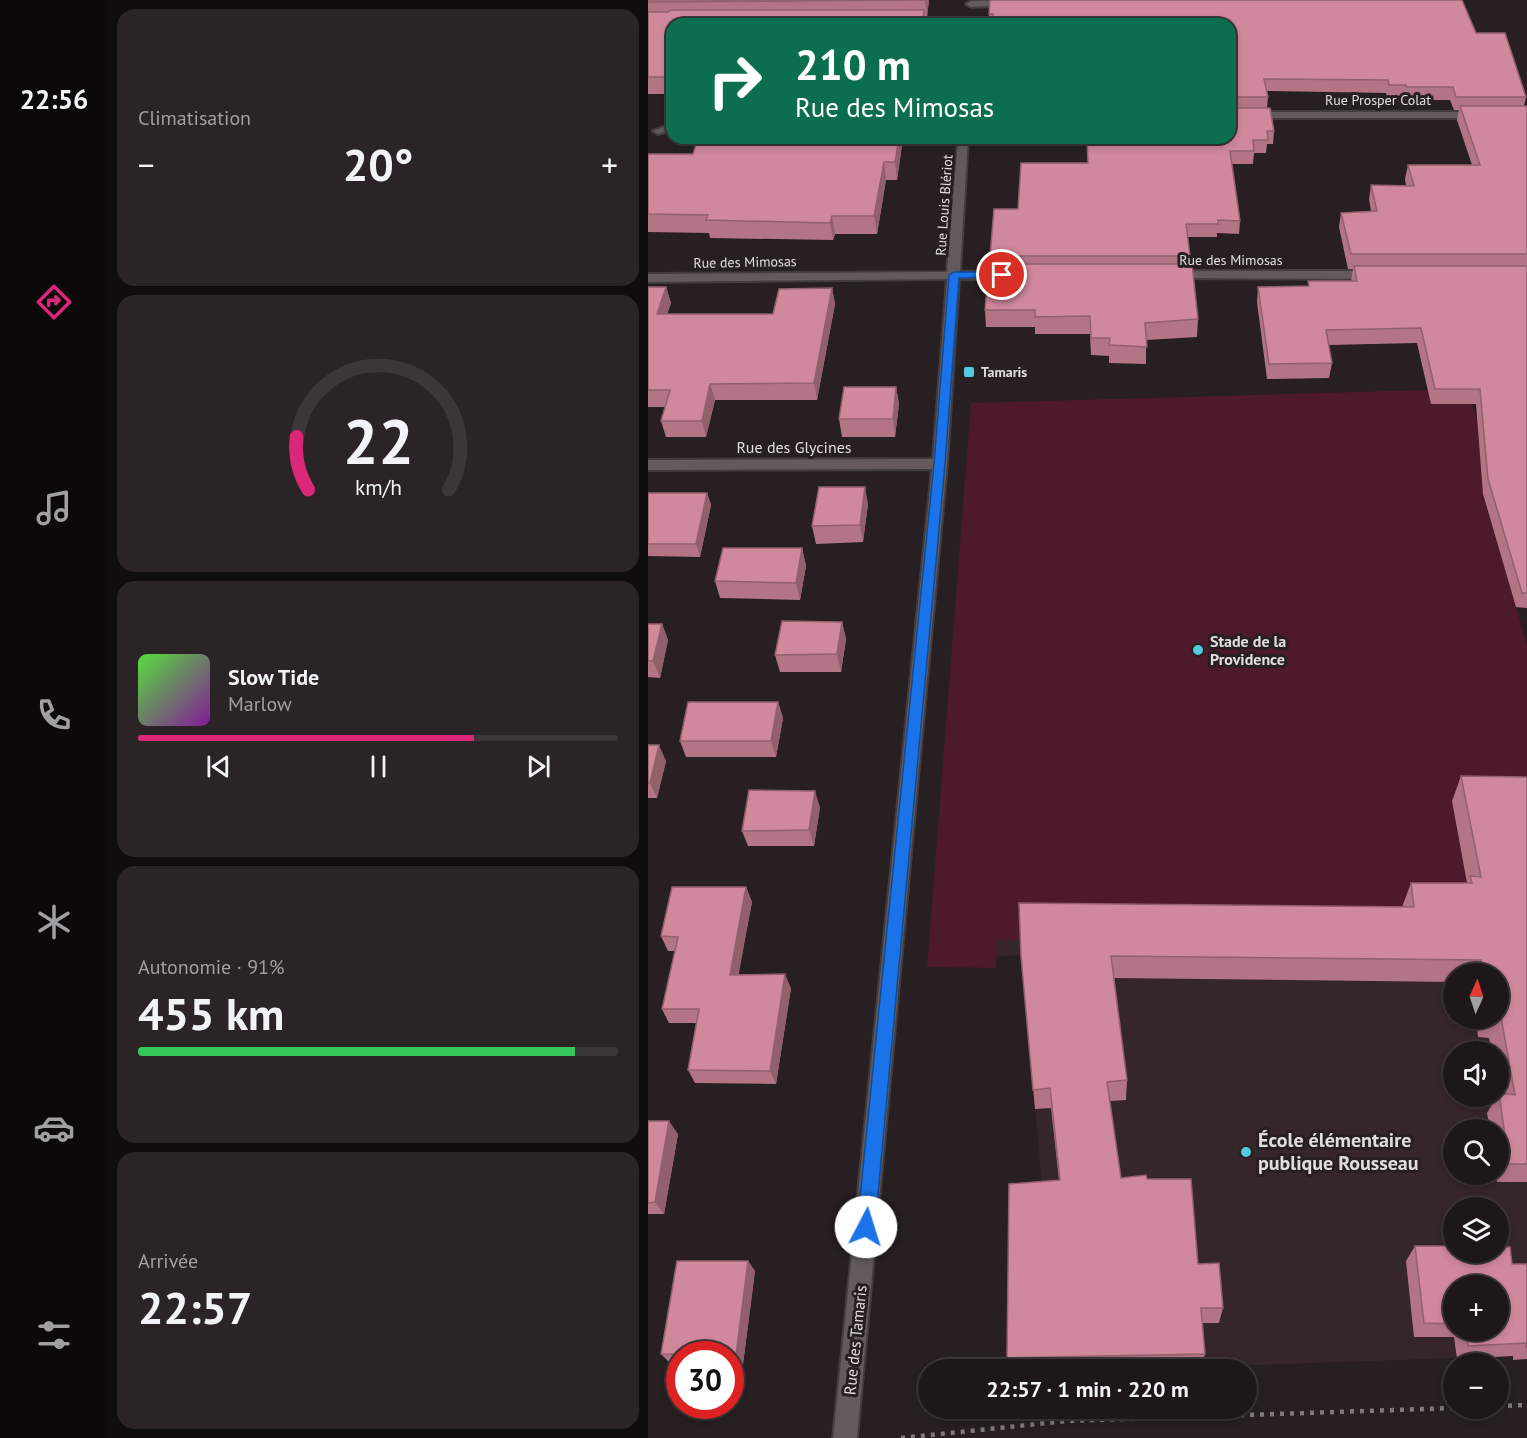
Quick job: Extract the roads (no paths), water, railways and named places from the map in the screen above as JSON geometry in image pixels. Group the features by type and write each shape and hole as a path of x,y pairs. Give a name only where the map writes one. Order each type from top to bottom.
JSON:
{"street":[{"path":"969,18 971,2 1018,3"},
{"name":"Rue Prosper Colat","path":"1236,115 1527,115"},
{"path":"658,131 666,129"},
{"name":"Rue Louis Blériot","path":"954,275 963,144"},
{"name":"Rue des Tamaris","path":"845,1438 939,464 954,275"},
{"name":"Rue des Mimosas","path":"648,278 1026,275"},
{"name":"Rue des Mimosas","path":"1157,275 1384,275"},
{"name":"Rue des Glycines","path":"648,465 939,464"}],"place":[{"name":"Tamaris","path":"969,372"},
{"name":"Stade de la Providence","path":"1198,650"},
{"name":"École élémentaire publique Rousseau","path":"1246,1152"}]}
